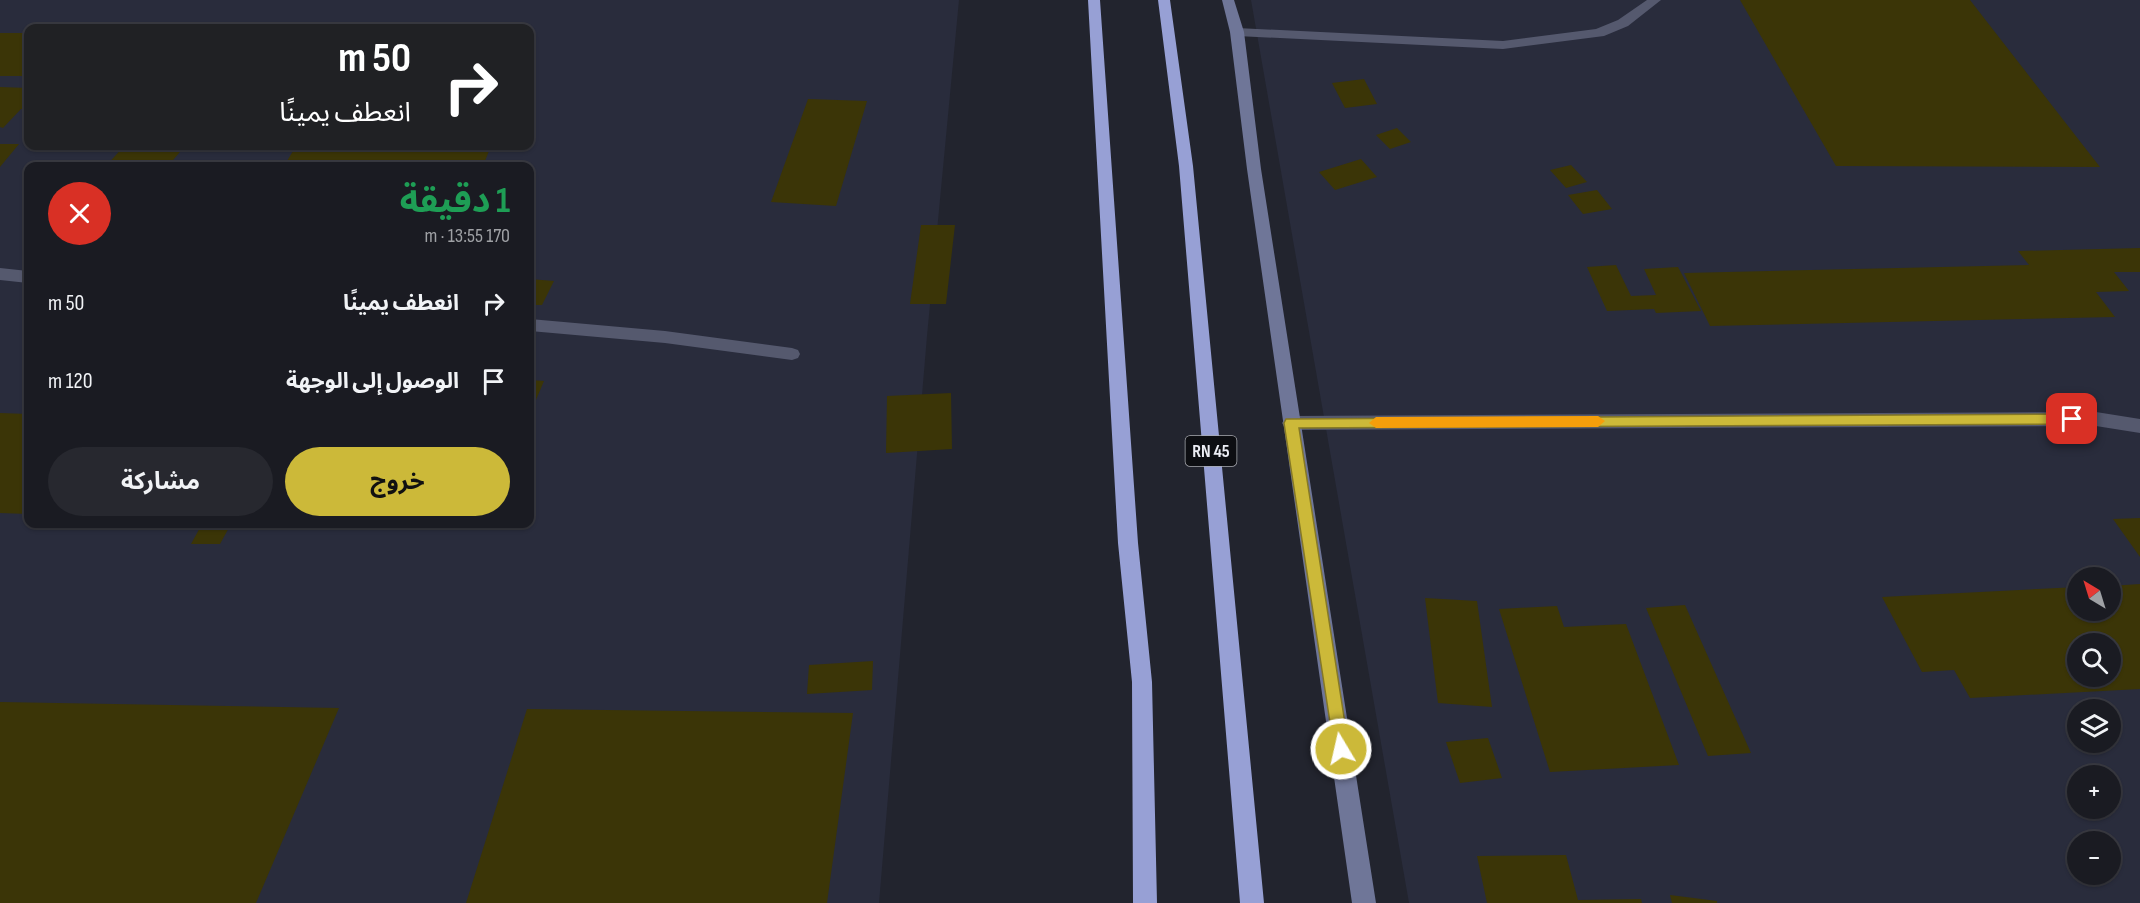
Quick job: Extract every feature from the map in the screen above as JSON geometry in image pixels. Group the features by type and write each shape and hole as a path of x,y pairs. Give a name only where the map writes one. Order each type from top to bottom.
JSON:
{"highway":[{"path":"1094,0 1128,543 1142,682 1145,903"},
{"name":"RN 45","path":"1164,0 1186,166 1252,903"}],"main road":[{"path":"1228,0 1237,32 1291,423 1364,903"}],"lane":[{"path":"1237,32 1503,45 1599,33 1623,23 1654,0"},
{"path":"0,274 24,277"},
{"path":"534,325 665,337 792,354"},
{"path":"1291,423 2096,419 2140,426"}],"shaded area":[{"path":"0,0 959,0 927,336 879,903 0,903"},
{"path":"1251,0 2140,0 2140,903 1409,903"}],"building":[{"path":"1740,0 1970,0 2100,167 1836,166"},
{"path":"0,33 24,33 24,76 0,76"},
{"path":"1364,79 1377,104 1345,108 1332,83"},
{"path":"0,87 24,88 24,109 21,109 3,128 0,127"},
{"path":"808,99 867,101 836,206 771,202"},
{"path":"1397,128 1411,142 1390,149 1376,135"},
{"path":"0,144 19,144 0,167"},
{"path":"120,150 182,150 171,162 110,162"},
{"path":"294,150 489,150 485,162 286,162"},
{"path":"1361,159 1377,177 1335,190 1319,172"},
{"path":"1571,165 1587,182 1566,188 1550,170"},
{"path":"1597,190 1612,209 1583,214 1568,195"},
{"path":"921,225 955,225 946,304 910,304"},
{"path":"2140,248 2140,272 2114,272 2129,291 2096,292 2115,317 1710,326 1684,273 2029,265 2018,251"},
{"path":"1616,265 1631,296 1656,295 1644,269 1678,267 1701,311 1656,313 1654,309 1607,311 1587,267"},
{"path":"534,279 554,281 542,305 534,305"},
{"path":"534,380 544,381 534,405"},
{"path":"951,393 952,449 886,453 887,396"},
{"path":"0,413 24,414 24,514 0,513"},
{"path":"2140,518 2140,557 2113,519"},
{"path":"200,528 229,528 220,544 191,544"},
{"path":"2140,584 2140,689 1970,698 1954,670 1922,672 1882,597 2067,588 2067,621 2121,621 2121,585"},
{"path":"1425,598 1477,601 1492,707 1438,703"},
{"path":"1685,605 1751,753 1708,756 1646,608"},
{"path":"1557,606 1564,627 1626,624 1679,765 1550,772 1499,609"},
{"path":"873,661 872,690 807,694 809,665"},
{"path":"0,702 339,708 256,903 0,903"},
{"path":"527,709 853,713 827,903 466,903"},
{"path":"1488,738 1502,778 1460,783 1446,742"},
{"path":"1566,855 1578,900 1641,899 1642,903 1487,903 1477,856"},
{"path":"1670,895 1717,901 1717,903 1672,903"}],"slow traffic":[{"path":"1376,423 1598,421"}],"route":[{"path":"1341,749 1291,423 2072,419"}]}
